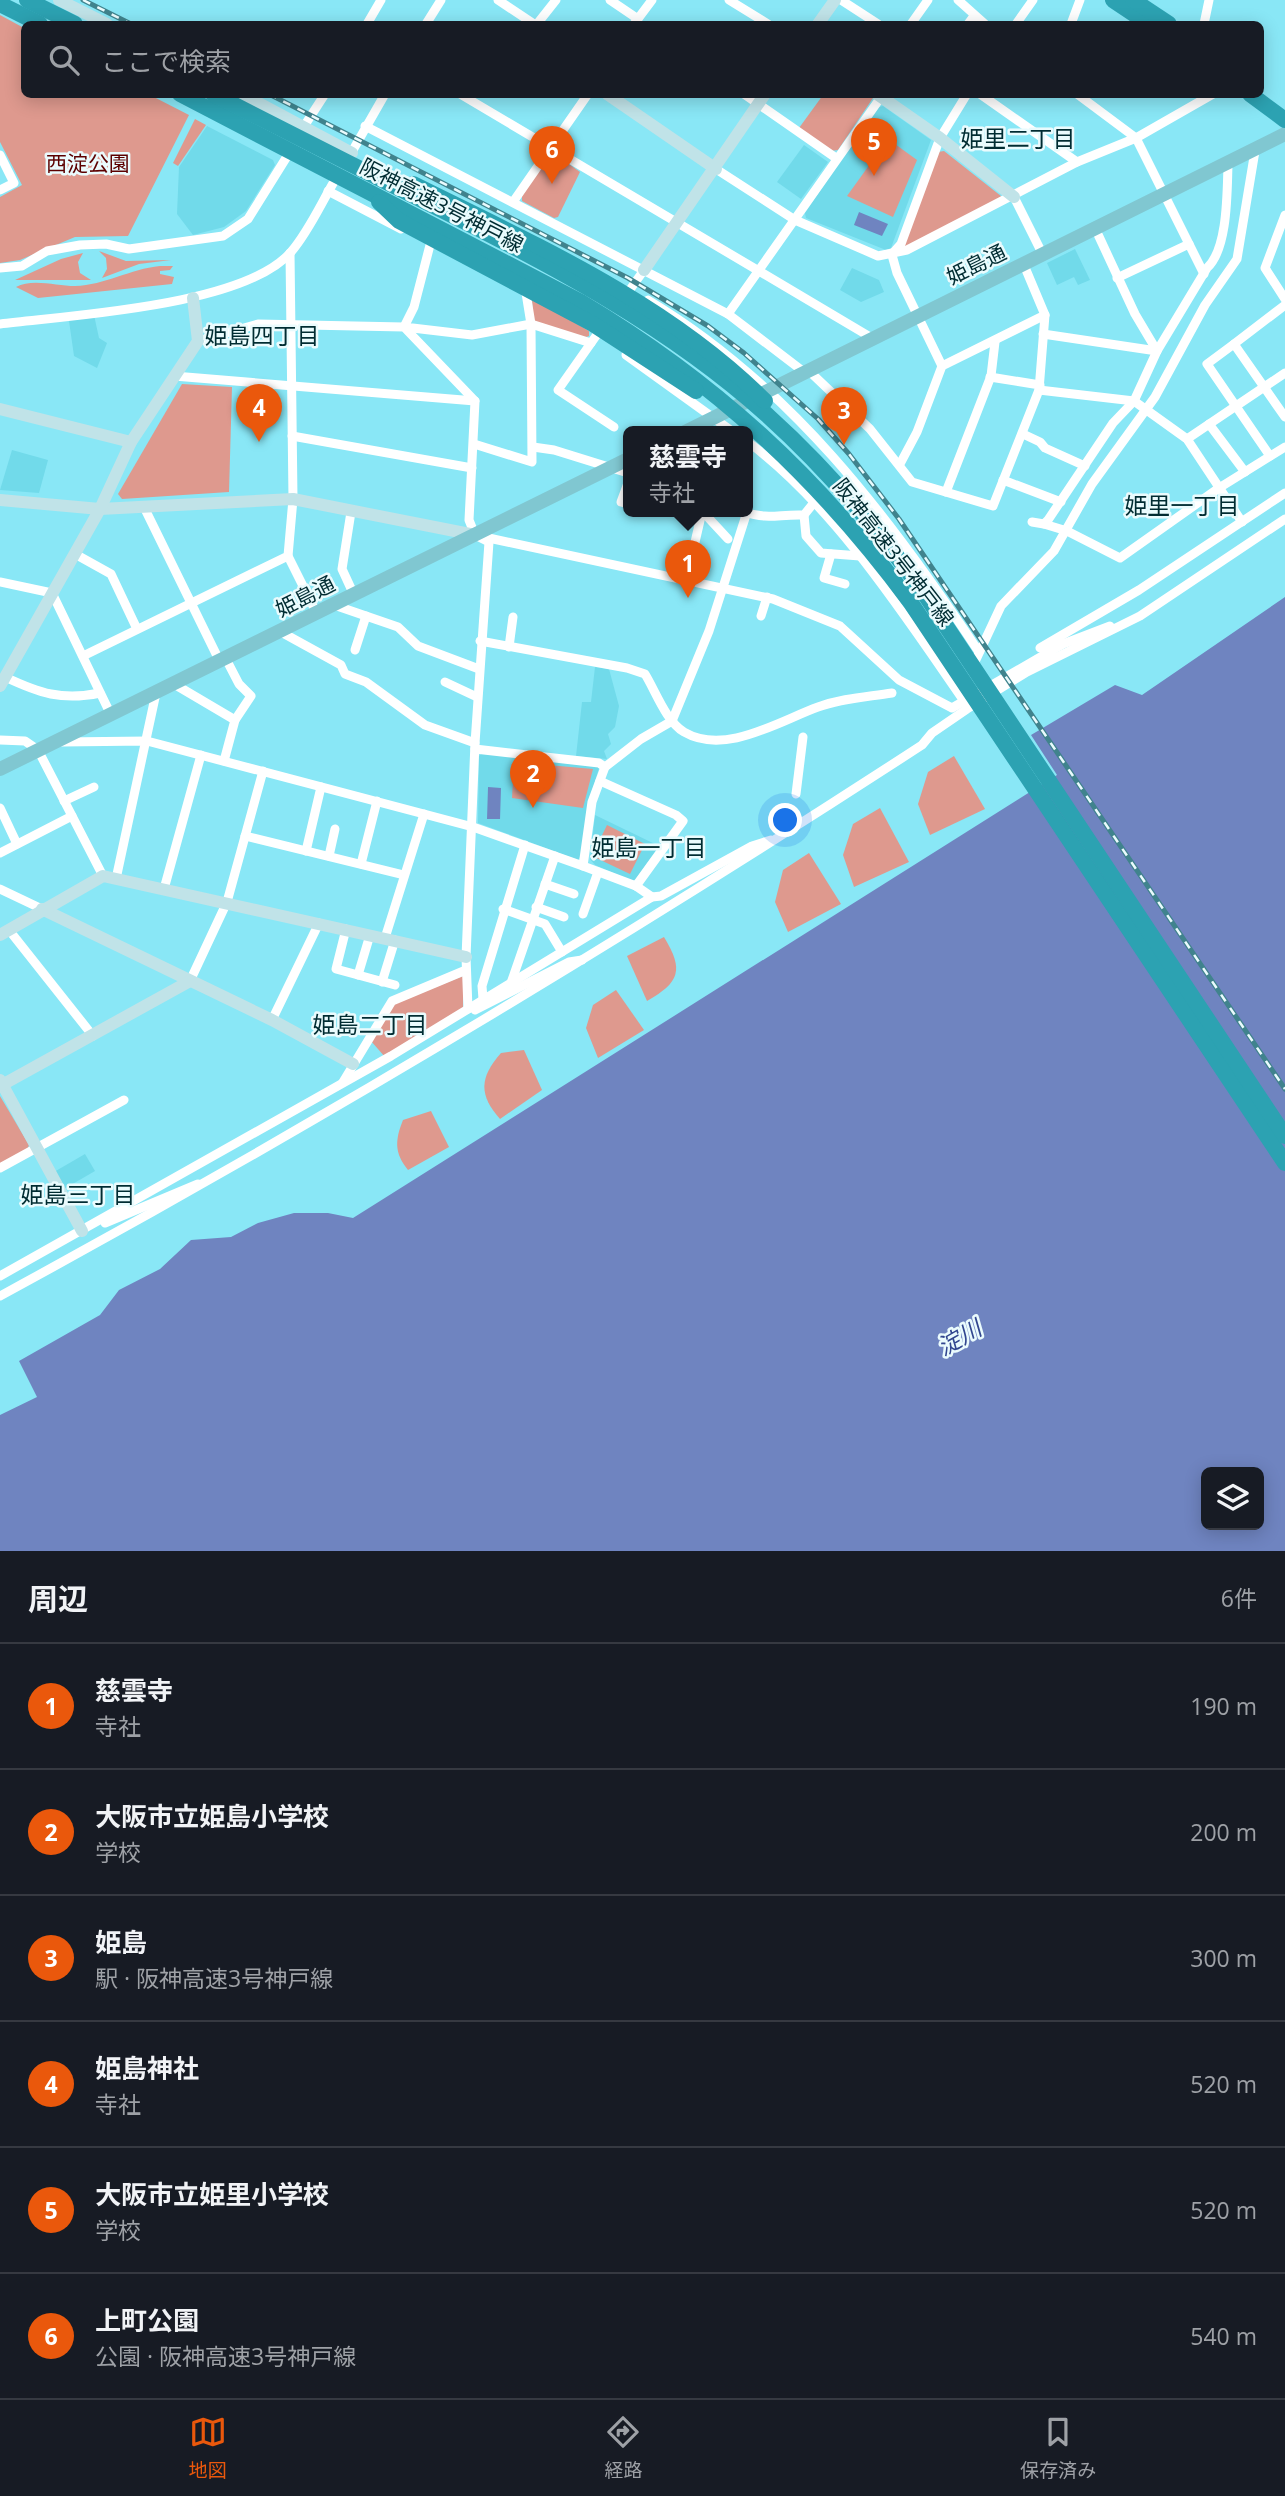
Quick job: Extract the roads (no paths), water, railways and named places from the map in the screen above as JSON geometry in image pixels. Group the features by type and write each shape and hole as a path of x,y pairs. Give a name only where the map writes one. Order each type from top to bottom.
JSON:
{"highway":[{"path":"26,0 69,21"},
{"path":"1113,0 1144,21"},
{"path":"1133,0 1164,21"},
{"path":"0,4 34,21"},
{"path":"1264,91 1285,106"},
{"name":"阪神高速3号神戸線","path":"188,98 592,308 713,392 752,426"},
{"name":"阪神高速3号神戸線","path":"221,98 550,266 669,339 766,414 835,483 896,554 1285,1136"},
{"path":"1255,98 1285,120"},
{"path":"349,152 363,182 382,206 400,221 593,324 698,392 744,426"},
{"path":"349,152 593,275 663,319 741,377 869,515 896,554"},
{"name":"阪神高速3号神戸線","path":"753,427 791,460 852,526 911,603 1285,1163"},
{"path":"753,432 791,460"}],"main road":[{"name":"姫島通","path":"697,426 1285,134"},
{"name":"姫島通","path":"0,769 623,461"}],"street":[{"path":"59,0 101,21"},
{"path":"369,21 380,0"},
{"path":"428,21 441,0"},
{"path":"498,0 530,21"},
{"path":"538,21 556,0"},
{"path":"610,0 635,21"},
{"path":"637,21 652,0"},
{"path":"729,0 760,21"},
{"path":"820,21 835,0"},
{"path":"841,0 873,21"},
{"path":"913,21 928,0"},
{"path":"958,0 981,21"},
{"path":"1018,21 1034,0"},
{"path":"1072,21 1080,0"},
{"path":"1205,21 1209,0"},
{"path":"970,21 974,16"},
{"path":"249,98 349,152"},
{"path":"0,268 22,265 47,251 80,245 106,244 129,249 223,236 248,219 323,98"},
{"path":"0,324 193,298 246,282 290,253 382,98"},
{"path":"467,98 872,338"},
{"path":"513,202 585,98"},
{"path":"613,98 795,220 878,256 907,250 1014,197 1077,162 1136,138 1206,98"},
{"path":"728,314 878,98"},
{"path":"882,98 940,138 1014,197 1043,255"},
{"path":"892,255 901,244 940,138 965,98"},
{"path":"986,98 1077,162"},
{"path":"1082,98 1136,138 1203,274"},
{"path":"614,427 558,390 762,100 836,158"},
{"path":"365,126 728,314 806,371 870,429 912,482 993,506 1040,388 1045,315 1024,265"},
{"path":"964,701 966,680 1001,606 1054,551 1093,484 1146,410 1205,305 1237,259 1255,151"},
{"path":"0,155 14,183 0,190"},
{"path":"1044,524 1113,423 1134,401 1157,351 1203,274 1214,261 1220,244 1228,164"},
{"path":"328,191 592,328 594,339"},
{"path":"1285,215 1283,232 1265,268 1285,299"},
{"path":"1095,228 1117,278 1157,351"},
{"path":"1117,278 1189,244"},
{"path":"404,327 414,307 430,245"},
{"path":"290,253 293,499 288,556 317,614"},
{"path":"892,255 897,273 942,366"},
{"path":"630,289 712,342 770,389 836,460 917,558 979,652"},
{"path":"474,444 532,462 531,324 526,293"},
{"path":"193,298 198,341"},
{"path":"1270,456 1207,364 1285,305"},
{"path":"900,464 917,432 942,366 1045,315"},
{"path":"100,693 86,696 43,695 3,682 100,509 131,442 198,341 258,324 404,327 472,335 531,324 594,339 725,426"},
{"path":"404,327 475,401 469,520 475,535 489,542 477,697 466,964 468,1009"},
{"path":"1042,334 1157,351"},
{"path":"946,492 990,377 995,341"},
{"path":"1234,344 1285,417"},
{"path":"1187,439 1285,373"},
{"path":"174,376 292,388 475,401"},
{"path":"990,377 1040,388 1134,401 1187,439 1242,522"},
{"path":"0,409 131,442"},
{"path":"1209,424 1245,472"},
{"path":"1023,434 1040,442 1045,449 1085,466"},
{"path":"292,436 472,468"},
{"path":"533,447 554,450 623,471"},
{"path":"1032,522 1067,531 1121,558 1219,488 1285,447"},
{"path":"753,453 815,503 858,556 964,701"},
{"path":"753,515 771,520 782,515 804,515 815,503 836,460"},
{"path":"1003,480 1061,502"},
{"path":"1040,648 1094,617 1285,493"},
{"path":"0,500 100,509 293,499 723,586 767,597 839,626 899,680 952,708 1062,644 1140,617"},
{"path":"144,507 223,660 239,684 251,695 235,720 224,761"},
{"path":"351,512 342,569 354,595"},
{"path":"804,515 809,543 821,553 917,558"},
{"path":"692,555 702,517"},
{"path":"708,517 728,539"},
{"path":"583,866 592,802 605,767 640,738 672,721 687,692 745,517"},
{"path":"0,1296 210,1180 588,959 922,746 932,733 979,701 1027,672 1140,617 1285,519"},
{"path":"75,554 111,574 137,629"},
{"path":"831,554 824,578 845,584"},
{"path":"83,656 288,556"},
{"path":"0,582 52,593"},
{"path":"52,593 111,715"},
{"path":"761,616 767,597"},
{"path":"334,605 398,627 418,646 479,669"},
{"path":"355,650 366,616"},
{"path":"509,647 513,617"},
{"path":"281,632 341,665 345,674 365,681 425,725 475,746 599,763 605,767"},
{"path":"480,641 627,668 645,674 672,721 682,731 698,738 730,738 853,697 892,693"},
{"path":"445,682 477,697"},
{"path":"174,684 235,720"},
{"path":"116,879 156,693"},
{"path":"796,794 803,737"},
{"path":"0,740 25,741 38,750 103,876"},
{"path":"57,742 147,741 201,755 472,827 636,886 652,897"},
{"path":"164,889 201,755"},
{"path":"82,1231 1,1083 93,1036 190,981 227,902 262,771"},
{"path":"600,781 676,815 683,821 636,886"},
{"path":"64,801 94,787"},
{"path":"306,851 320,787"},
{"path":"361,864 377,801"},
{"path":"0,808 17,844"},
{"path":"382,982 404,875 424,814"},
{"path":"0,853 72,817"},
{"path":"328,856 335,829"},
{"path":"245,836 404,875"},
{"path":"0,1276 342,1084 652,897 660,896 752,846 779,838"},
{"path":"484,999 482,986 503,909 525,845"},
{"path":"511,983 555,856"},
{"path":"583,914 598,872"},
{"path":"93,1036 5,932 103,876 370,934 466,964"},
{"path":"545,884 574,894"},
{"path":"0,889 272,1020 353,1064"},
{"path":"536,907 564,916"},
{"path":"503,909 545,924 562,952"},
{"path":"272,1020 319,923"},
{"path":"346,929 336,969 395,985"},
{"path":"358,975 370,934"},
{"path":"468,1009 470,1012 484,1006 569,962 588,959"},
{"path":"342,1084 392,1001 466,964"},
{"path":"0,1168 124,1100"},
{"path":"82,1231 210,1180"}],"water":[{"path":"859,212 888,224 882,236 854,225"},
{"name":"淀川","path":"1285,597 1285,1551 0,1551 0,1415 37,1397 19,1361 100,1315 119,1290 160,1269 191,1240 231,1237 258,1223 294,1213 328,1213 353,1218 1057,775 1031,735 1115,685 1142,695"},
{"path":"488,787 501,788 500,819 487,819"}],"railway":[{"path":"83,0 125,21"},
{"path":"277,98 628,278 708,326 744,353 818,419 899,519 1285,1089"}],"place":[{"name":"大阪市立姫里小学校","path":"874,176"},
{"name":"上町公園","path":"552,184"},
{"name":"姫島神社","path":"259,442"},
{"name":"姫島","path":"844,445"},
{"name":"慈雲寺","path":"688,598"},
{"name":"大阪市立姫島小学校","path":"533,808"}],"district":[{"name":"姫里二丁目","path":"1018,138"},
{"name":"姫島四丁目","path":"262,335"},
{"name":"姫里一丁目","path":"1182,505"},
{"name":"姫島一丁目","path":"649,847"},
{"name":"姫島二丁目","path":"370,1024"},
{"name":"姫島三丁目","path":"78,1194"}],"park label":[{"name":"西淀公園","path":"88,163"}]}
